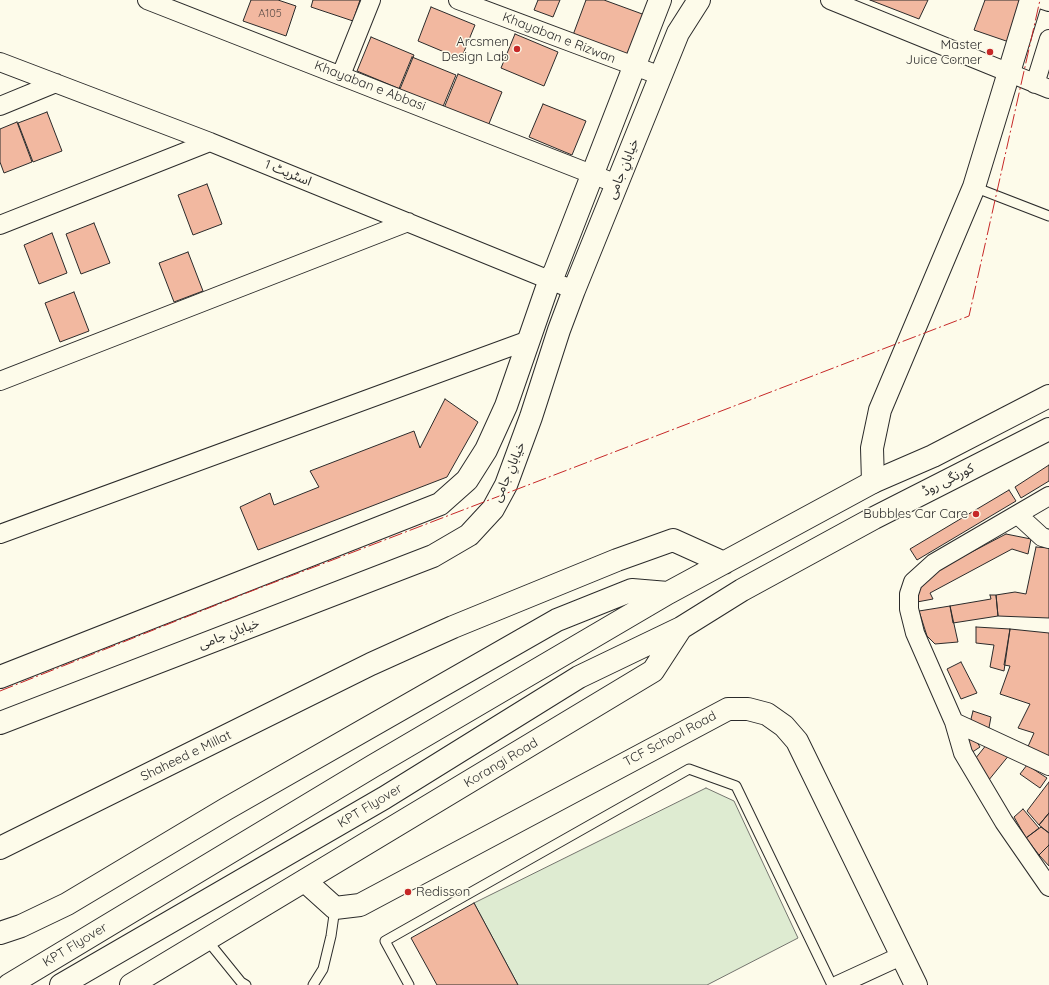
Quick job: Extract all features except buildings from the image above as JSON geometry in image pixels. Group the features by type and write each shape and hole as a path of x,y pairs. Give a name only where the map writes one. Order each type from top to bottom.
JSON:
{"main road":[{"name":"خیابانِ جامی","path":"0,677 440,504 467,480 486,450 506,406 553,275 660,0"},
{"name":"خیابانِ جامی","path":"0,723 433,556 469,535 493,509 506,485 576,285 678,33 699,0"},
{"path":"866,486 880,410 974,187 1031,0"},
{"name":"KPT Flyover","path":"9,985 372,766 668,594 866,486 933,456 1049,396"},
{"name":"کورنگی روڈ","path":"680,628 742,590 874,518 1049,429"},
{"name":"Shaheed e Millat","path":"0,848 371,664 453,627 617,560 673,540 729,560"},
{"path":"0,933 21,926 67,904 226,810 557,620 632,590 668,594"},
{"name":"KPT Flyover","path":"61,985 384,798 579,677 680,628"},
{"name":"Korangi Road","path":"131,985 653,671 680,628"},
{"name":"TCF School Road","path":"335,908 360,905 728,709 748,709 767,714 784,726 797,741 916,985"},
{"path":"305,881 335,908"}],"street":[{"name":"Khayaban e Abbasi","path":"147,0 341,75 615,191"},
{"path":"341,75 371,0"},
{"name":"Khayaban e Rizwan","path":"458,0 661,76"},
{"path":"830,0 1009,74 1042,86 1049,39"},
{"path":"1043,0 1049,2"},
{"name":"اسٹریٹ 1","path":"0,62 210,142 408,222 553,275 576,285"},
{"path":"0,106 56,83"},
{"path":"0,224 210,142"},
{"path":"0,381 408,222"},
{"path":"0,534 529,340"},
{"path":"1049,496 934,562 913,582 909,594 909,609 915,633 954,722 963,753 1004,822 1049,887"},
{"path":"1018,514 1042,537 1049,539"},
{"path":"954,722 1049,766"},
{"path":"838,985 901,956"}],"lane":[{"path":"974,187 1049,216"},
{"path":"409,985 385,941 689,768 736,786 832,985"},
{"path":"313,985 323,969 331,936 335,908"},
{"path":"207,940 241,982 246,985"}],"green space":[{"path":"706,788 734,801 798,938 707,985 518,985 474,903"}],"power":[{"path":"0,691 249,592 969,316 1040,0"}],"place":[{"name":"Arcsmen Design Lab","path":"517,49"},
{"name":"Master Juice Corner","path":"990,52"},
{"name":"Bubbles Car Care","path":"976,514"},
{"name":"Redisson","path":"408,892"}]}
